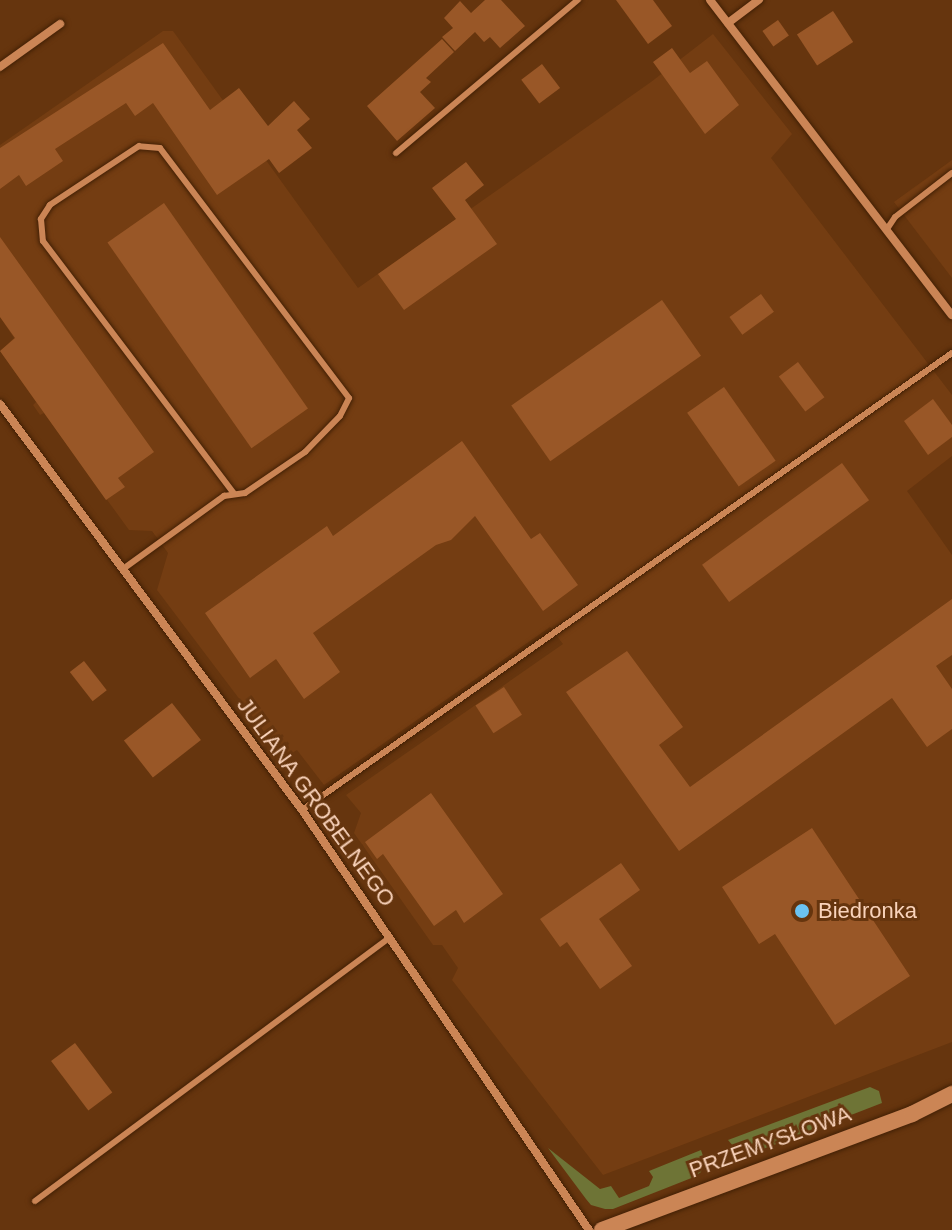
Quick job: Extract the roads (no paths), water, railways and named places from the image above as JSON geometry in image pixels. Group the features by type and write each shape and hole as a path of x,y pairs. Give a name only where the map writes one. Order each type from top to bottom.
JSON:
{"street":[{"path":"710,0 952,315"},
{"path":"728,23 759,0"},
{"path":"0,67 60,24"},
{"name":"JULIANA GROBELNEGO","path":"0,404 302,810 589,1230"},
{"name":"PRZEMYSŁOWA","path":"602,1230 912,1114 952,1094"}],"lane":[{"path":"396,153 578,0"},
{"path":"123,569 208,507 234,494 245,493 305,452 340,416 349,398 160,148 139,146 50,205 41,219 43,241 234,494"},
{"path":"887,229 895,217 952,173"},
{"path":"302,810 952,353"},
{"path":"35,1201 390,937"}],"place":[{"name":"Biedronka","path":"802,911"}]}
